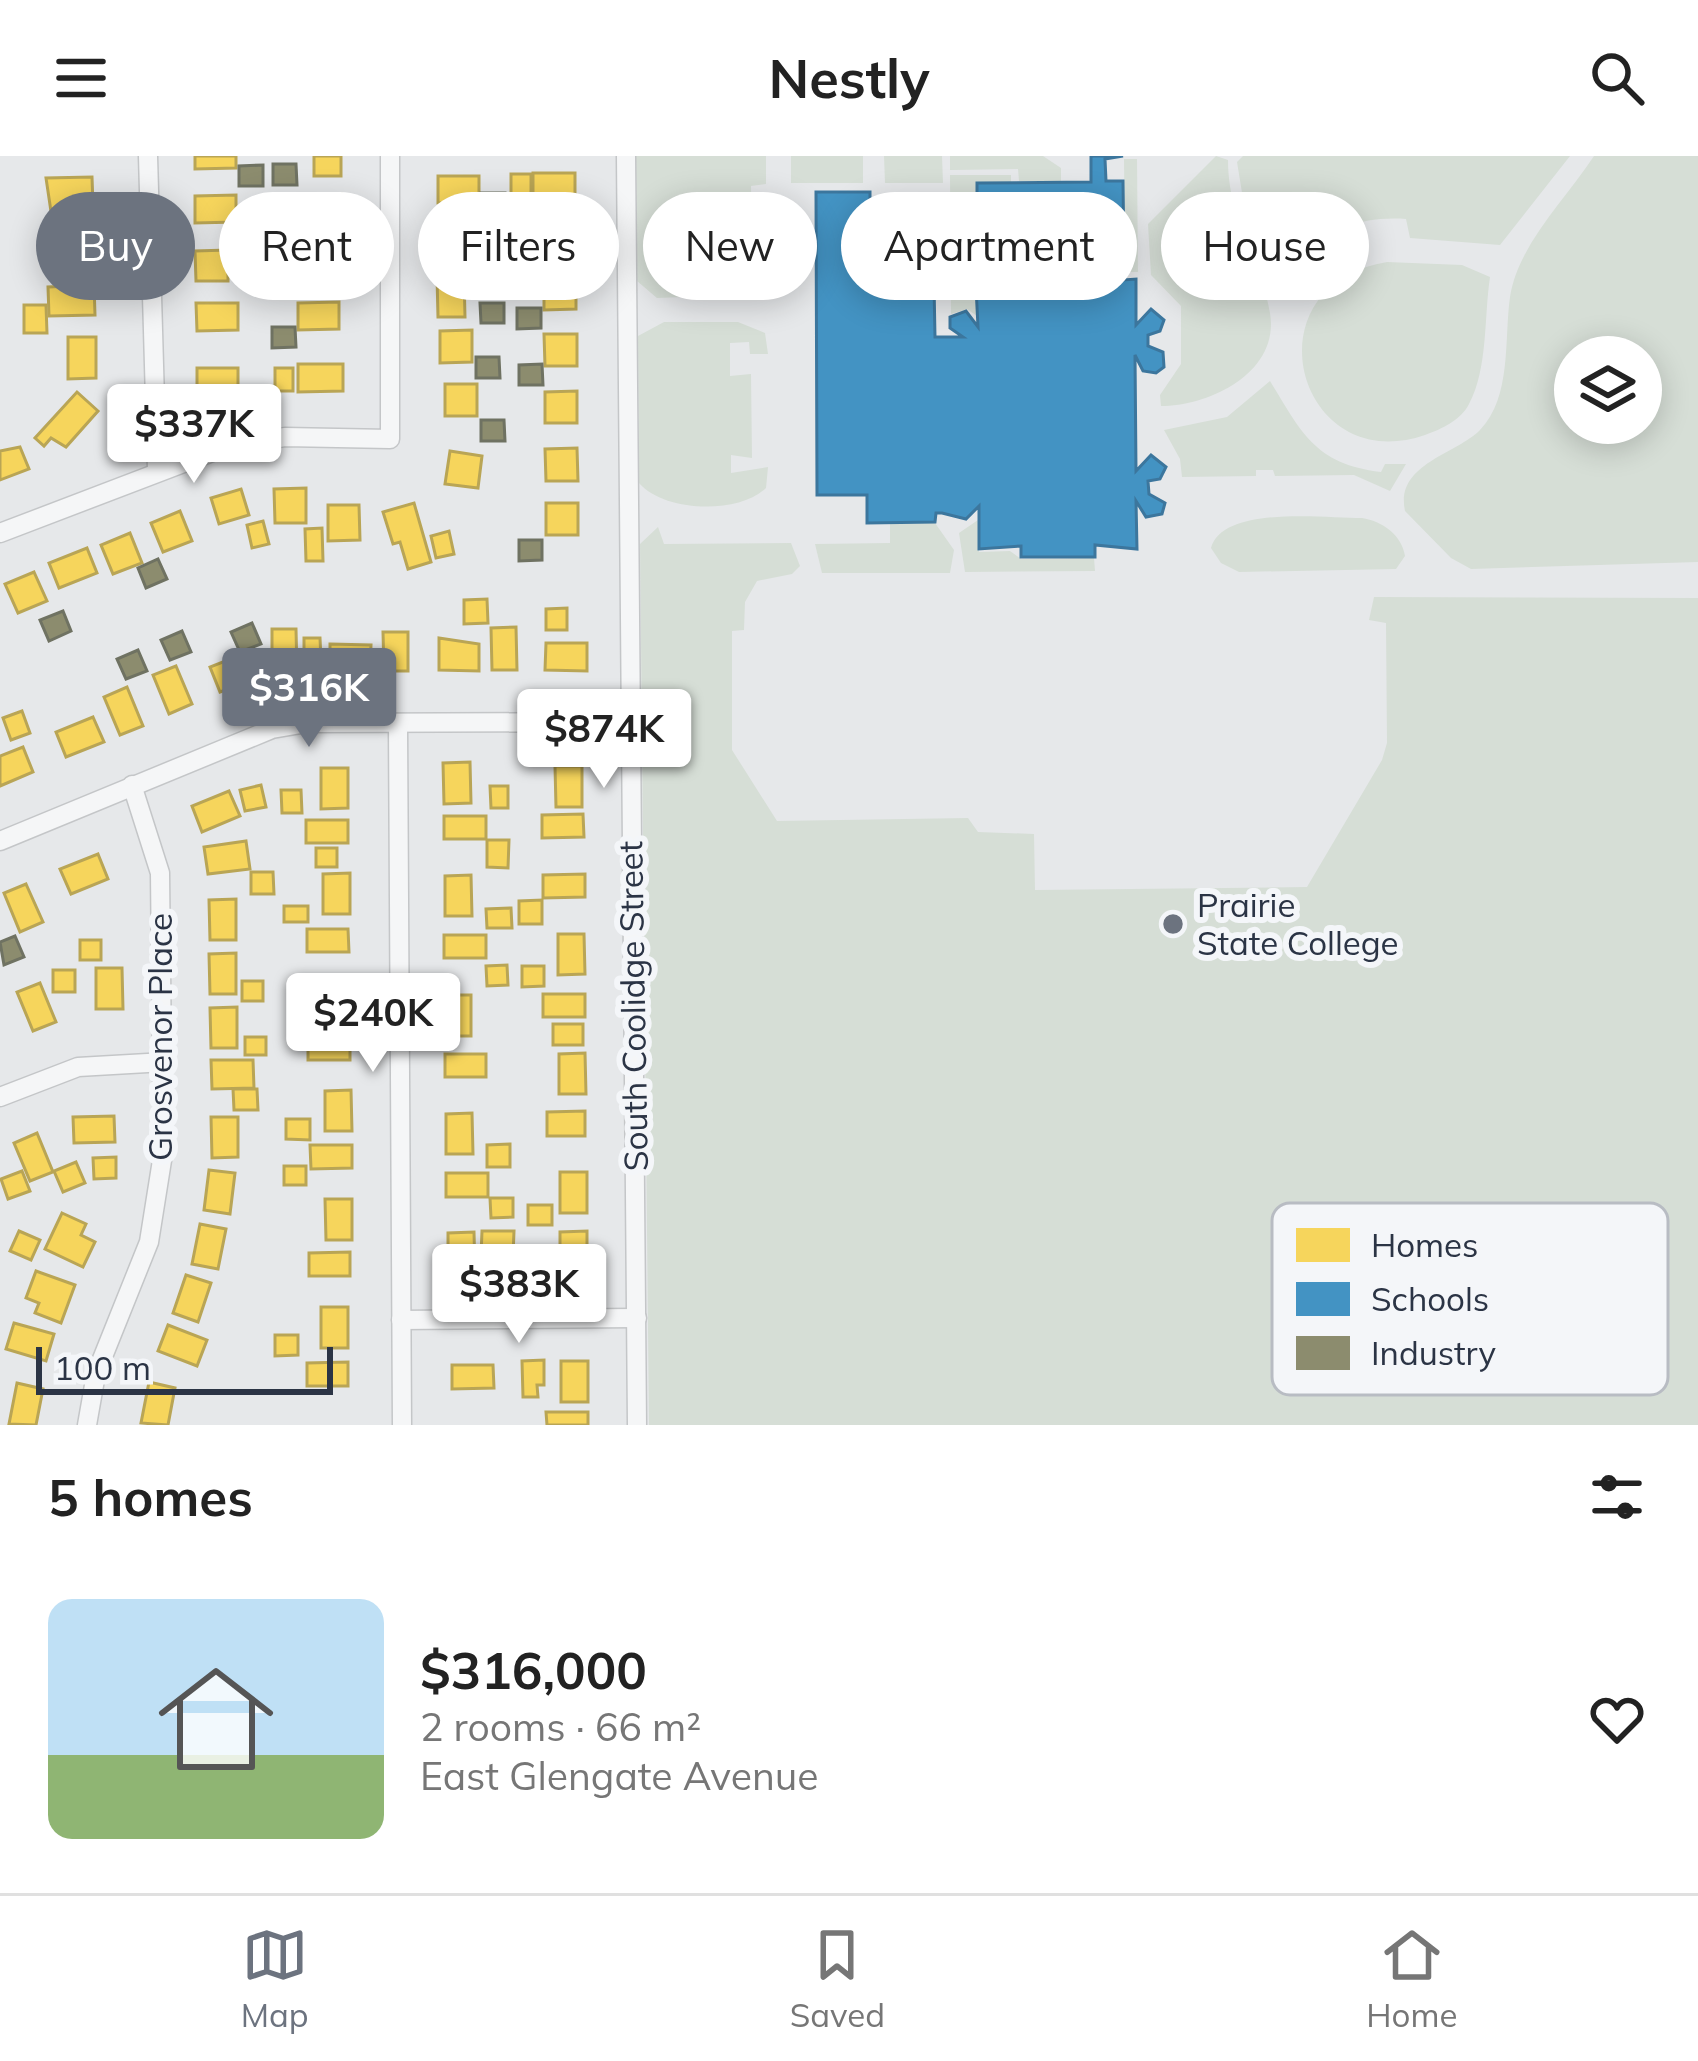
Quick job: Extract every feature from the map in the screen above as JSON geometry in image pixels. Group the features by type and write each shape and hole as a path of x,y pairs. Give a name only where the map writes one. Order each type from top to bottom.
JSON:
{"street":[{"path":"148,156 157,470"},
{"path":"0,532 228,446 286,436 390,439 390,156"},
{"name":"South Coolidge Street","path":"626,156 637,1425"},
{"path":"0,841 272,729 307,723 630,722"},
{"path":"398,725 402,1425"},
{"name":"Grosvenor Place","path":"87,1425 95,1374 149,1242 163,1154 160,873 132,785"},
{"path":"0,1097 78,1067 165,1062"},
{"path":"401,1320 637,1318"}],"shaded area":[{"path":"636,156 766,156 766,184 751,186 751,192 643,192 643,286 637,281"},
{"path":"791,156 863,156 863,183 791,183"},
{"path":"884,156 942,156 943,183 885,183"},
{"path":"950,156 1043,156 1061,168 1061,181 1019,181 1018,169 950,170"},
{"path":"1216,156 1228,160 1231,192 1180,192"},
{"path":"1243,156 1570,156 1500,245 1410,238 1406,219 1369,221 1369,192 1242,192 1237,162"},
{"path":"1594,156 1698,156 1698,562 1471,569 1451,558 1405,511 1404,495 1418,471 1469,439 1490,417 1502,384 1515,278 1544,224"},
{"path":"1124,159 1137,159 1138,272 1137,192 1124,192"},
{"path":"950,175 1011,175 1011,182 976,183 976,192 950,192"},
{"path":"1161,211 1161,285 1151,275 1148,224"},
{"path":"1387,262 1462,265 1490,277 1475,390 1466,410 1425,435 1381,441 1345,430 1319,406 1305,374 1303,338 1315,305 1320,300 1369,300 1369,269"},
{"path":"951,300 976,300 977,316 967,309 951,314"},
{"path":"1175,300 1267,300 1270,334 1253,369 1237,382 1200,400 1161,406 1160,395 1181,364 1181,306"},
{"path":"664,322 738,322 765,333 768,354 750,354 749,342 730,343 730,376 751,374 752,458 731,455 731,473 768,467 766,488 754,497 720,506 683,504 650,493 639,483 638,336"},
{"path":"1270,381 1301,430 1325,453 1358,468 1381,472 1385,464 1406,464 1390,491 1354,475 1275,476 1273,470 1256,470 1256,476 1182,477 1180,459 1164,430 1227,417"},
{"path":"1362,518 1384,526 1400,542 1405,556 1396,569 1239,572 1221,563 1211,548 1219,534 1254,520"},
{"path":"978,520 979,552 1010,551 1021,559 1094,558 1095,571 965,572 959,533"},
{"path":"935,523 954,550 950,573 822,573 815,544 890,543 890,524"},
{"path":"658,527 664,544 791,543 800,566 792,574 757,581 745,602 744,630 732,631 732,750 777,821 968,818 978,832 1034,834 1035,890 1307,887 1382,760 1387,743 1386,623 1369,620 1374,597 1698,598 1698,1425 649,1425 640,544"}],"building: Homes":[{"path":"195,156 236,156 236,168 195,169"},
{"path":"314,156 341,156 341,176 314,176"},
{"path":"533,173 575,173 575,192 533,192"},
{"path":"511,174 531,174 531,192 511,192"},
{"path":"438,176 479,176 479,192 438,192"},
{"path":"92,177 93,192 48,192 46,178"},
{"path":"219,195 219,222 195,223 195,196"},
{"path":"219,250 219,281 196,281 195,251"},
{"path":"48,300 94,300 95,315 49,316"},
{"path":"438,300 465,300 465,317 438,317"},
{"path":"544,300 576,300 576,309 544,310"},
{"path":"339,302 339,329 298,330 298,303"},
{"path":"196,303 238,303 238,330 197,331"},
{"path":"24,305 46,305 47,333 24,333"},
{"path":"472,330 472,362 440,363 440,331"},
{"path":"544,334 577,334 577,366 545,366"},
{"path":"68,337 96,337 96,378 68,379"},
{"path":"298,364 343,364 343,391 298,392"},
{"path":"197,368 238,368 238,395 197,396"},
{"path":"275,368 293,368 293,391 275,391"},
{"path":"445,384 477,384 477,416 445,416"},
{"path":"577,391 577,423 545,423 545,392"},
{"path":"77,392 98,411 66,447 51,438 44,446 35,438"},
{"path":"20,447 29,469 0,480 0,451"},
{"path":"577,448 578,481 546,481 545,449"},
{"path":"450,451 482,456 478,488 445,484"},
{"path":"306,488 306,523 275,523 274,489"},
{"path":"241,489 249,515 219,524 211,498"},
{"path":"414,503 431,562 408,569 400,542 393,544 383,512"},
{"path":"546,503 578,503 578,535 546,535"},
{"path":"328,505 359,505 360,540 328,541"},
{"path":"180,511 192,541 163,552 151,523"},
{"path":"263,521 269,544 252,548 247,525"},
{"path":"322,528 323,561 306,561 305,529"},
{"path":"449,531 454,554 436,558 431,536"},
{"path":"130,533 142,563 113,574 101,545"},
{"path":"87,548 97,573 59,588 49,563"},
{"path":"34,572 47,601 18,613 5,584"},
{"path":"487,599 488,623 464,624 464,600"},
{"path":"567,608 567,630 546,630 546,609"},
{"path":"516,627 517,670 492,670 491,628"},
{"path":"272,629 296,629 297,672 272,672"},
{"path":"383,632 408,632 408,671 384,671"},
{"path":"304,638 320,638 321,660 304,660"},
{"path":"439,638 479,644 479,671 439,670"},
{"path":"546,643 587,643 587,671 545,670"},
{"path":"330,644 371,645 370,672 330,672"},
{"path":"248,652 258,678 220,692 210,667"},
{"path":"176,666 192,704 169,714 153,675"},
{"path":"127,687 143,726 120,735 104,697"},
{"path":"22,711 30,733 11,740 3,718"},
{"path":"93,717 104,742 66,757 56,732"},
{"path":"23,747 33,772 0,786 0,756"},
{"path":"470,762 471,803 444,804 443,763"},
{"path":"555,766 582,766 582,807 556,807"},
{"path":"321,768 348,768 348,808 321,809"},
{"path":"261,785 266,807 245,811 240,790"},
{"path":"490,786 508,786 508,808 491,808"},
{"path":"281,790 301,790 302,813 282,813"},
{"path":"229,791 240,816 202,832 192,806"},
{"path":"583,814 584,837 542,838 542,815"},
{"path":"444,816 486,816 486,839 444,839"},
{"path":"306,820 348,820 348,843 306,843"},
{"path":"487,840 509,840 508,868 487,867"},
{"path":"246,841 250,869 208,874 204,847"},
{"path":"316,848 337,848 337,867 316,867"},
{"path":"98,854 108,879 71,894 60,869"},
{"path":"251,872 273,872 274,894 251,894"},
{"path":"350,873 350,914 323,914 323,874"},
{"path":"585,874 585,897 543,898 543,875"},
{"path":"471,875 472,916 445,916 445,876"},
{"path":"26,884 43,922 20,932 4,893"},
{"path":"236,899 236,940 210,940 209,900"},
{"path":"542,900 542,924 519,924 519,901"},
{"path":"284,906 308,906 308,922 284,922"},
{"path":"511,908 512,928 487,928 486,909"},
{"path":"307,929 348,929 349,952 307,952"},
{"path":"558,934 584,934 585,974 558,975"},
{"path":"444,935 486,935 486,958 444,958"},
{"path":"80,940 101,940 101,960 80,960"},
{"path":"236,953 236,994 210,994 209,954"},
{"path":"507,965 508,985 487,986 486,966"},
{"path":"522,966 544,966 544,986 522,987"},
{"path":"96,968 122,968 123,1009 96,1009"},
{"path":"53,970 75,970 75,992 53,992"},
{"path":"242,981 263,981 263,1001 242,1001"},
{"path":"351,982 351,1023 324,1023 324,983"},
{"path":"40,983 56,1022 33,1031 17,992"},
{"path":"543,994 585,994 585,1017 543,1017"},
{"path":"444,995 471,995 471,1036 444,1036"},
{"path":"237,1007 237,1048 211,1048 210,1008"},
{"path":"553,1024 583,1024 583,1045 553,1045"},
{"path":"245,1037 266,1037 266,1055 245,1055"},
{"path":"308,1037 350,1037 350,1060 308,1060"},
{"path":"585,1053 586,1094 559,1094 559,1054"},
{"path":"445,1054 486,1054 486,1077 445,1077"},
{"path":"211,1060 253,1060 254,1088 212,1089"},
{"path":"233,1089 257,1089 258,1110 234,1110"},
{"path":"351,1090 352,1131 325,1131 325,1091"},
{"path":"585,1111 585,1136 547,1136 547,1112"},
{"path":"472,1113 473,1154 446,1154 446,1114"},
{"path":"114,1116 115,1142 74,1143 73,1117"},
{"path":"211,1117 238,1117 238,1157 212,1158"},
{"path":"286,1119 310,1119 310,1140 286,1139"},
{"path":"37,1133 53,1172 30,1181 14,1143"},
{"path":"510,1144 510,1167 487,1167 487,1145"},
{"path":"310,1145 352,1145 352,1168 311,1169"},
{"path":"116,1157 116,1178 94,1179 93,1158"},
{"path":"76,1162 85,1183 63,1192 54,1171"},
{"path":"284,1166 306,1166 306,1185 284,1185"},
{"path":"209,1170 235,1173 230,1214 204,1210"},
{"path":"22,1171 30,1191 8,1199 1,1179"},
{"path":"560,1172 587,1172 587,1213 560,1213"},
{"path":"446,1173 488,1173 488,1197 446,1197"},
{"path":"490,1198 513,1198 513,1217 491,1218"},
{"path":"325,1199 352,1199 352,1240 326,1240"},
{"path":"528,1205 552,1205 552,1225 528,1225"},
{"path":"62,1213 86,1224 81,1235 95,1242 83,1267 45,1249"},
{"path":"200,1224 226,1229 218,1269 192,1264"},
{"path":"19,1231 40,1240 31,1260 10,1251"},
{"path":"482,1231 514,1231 513,1257 481,1256"},
{"path":"587,1231 587,1272 560,1272 560,1232"},
{"path":"474,1232 475,1273 448,1274 448,1233"},
{"path":"523,1250 543,1250 544,1273 523,1274"},
{"path":"350,1252 350,1276 309,1276 309,1253"},
{"path":"36,1271 75,1285 61,1323 35,1313 39,1303 26,1298"},
{"path":"186,1275 211,1283 198,1322 173,1313"},
{"path":"321,1307 348,1307 348,1348 321,1348"},
{"path":"14,1323 54,1334 46,1361 6,1349"},
{"path":"168,1325 207,1340 197,1366 158,1351"},
{"path":"275,1335 298,1335 298,1355 275,1356"},
{"path":"544,1360 544,1385 537,1385 538,1397 523,1397 522,1361"},
{"path":"561,1361 588,1361 588,1402 561,1402"},
{"path":"348,1362 348,1386 307,1386 307,1363"},
{"path":"452,1365 493,1365 494,1388 452,1389"},
{"path":"149,1382 175,1388 168,1425 141,1423"},
{"path":"17,1383 43,1389 36,1425 9,1424"},
{"path":"546,1412 588,1412 588,1425 547,1425"}],"building: Schools":[{"path":"1091,156 1123,156 1105,159 1106,181 1123,181 1123,192 977,192 977,183 1091,182"},
{"path":"817,192 841,192 841,300 934,300 935,337 963,337 950,328 950,317 966,311 978,327 977,300 1136,300 1136,325 1151,309 1164,320 1160,331 1148,335 1148,346 1163,352 1164,367 1156,373 1143,371 1135,355 1136,471 1151,455 1166,467 1160,479 1148,481 1149,494 1165,503 1162,514 1146,517 1136,501 1137,549 1095,545 1095,557 1021,557 1021,546 979,549 979,506 966,519 936,513 935,522 867,523 867,495 817,495"}],"building: Industry":[{"path":"273,164 296,164 297,185 273,185"},
{"path":"263,165 263,186 239,186 239,166"},
{"path":"480,303 504,303 504,323 481,323"},
{"path":"517,308 541,308 541,328 517,329"},
{"path":"272,327 295,327 296,347 272,348"},
{"path":"476,357 499,357 500,378 476,378"},
{"path":"542,364 543,385 519,385 519,365"},
{"path":"481,420 504,420 505,441 481,441"},
{"path":"519,540 542,540 542,560 519,561"},
{"path":"158,559 167,579 146,588 138,568"},
{"path":"63,611 71,631 49,641 40,620"},
{"path":"252,623 261,644 240,652 231,632"},
{"path":"182,631 191,652 170,660 161,640"},
{"path":"138,650 147,671 126,679 117,659"},
{"path":"15,936 24,957 4,965 0,942"}],"place":[{"name":"Prairie State College","path":"1173,924"}]}
